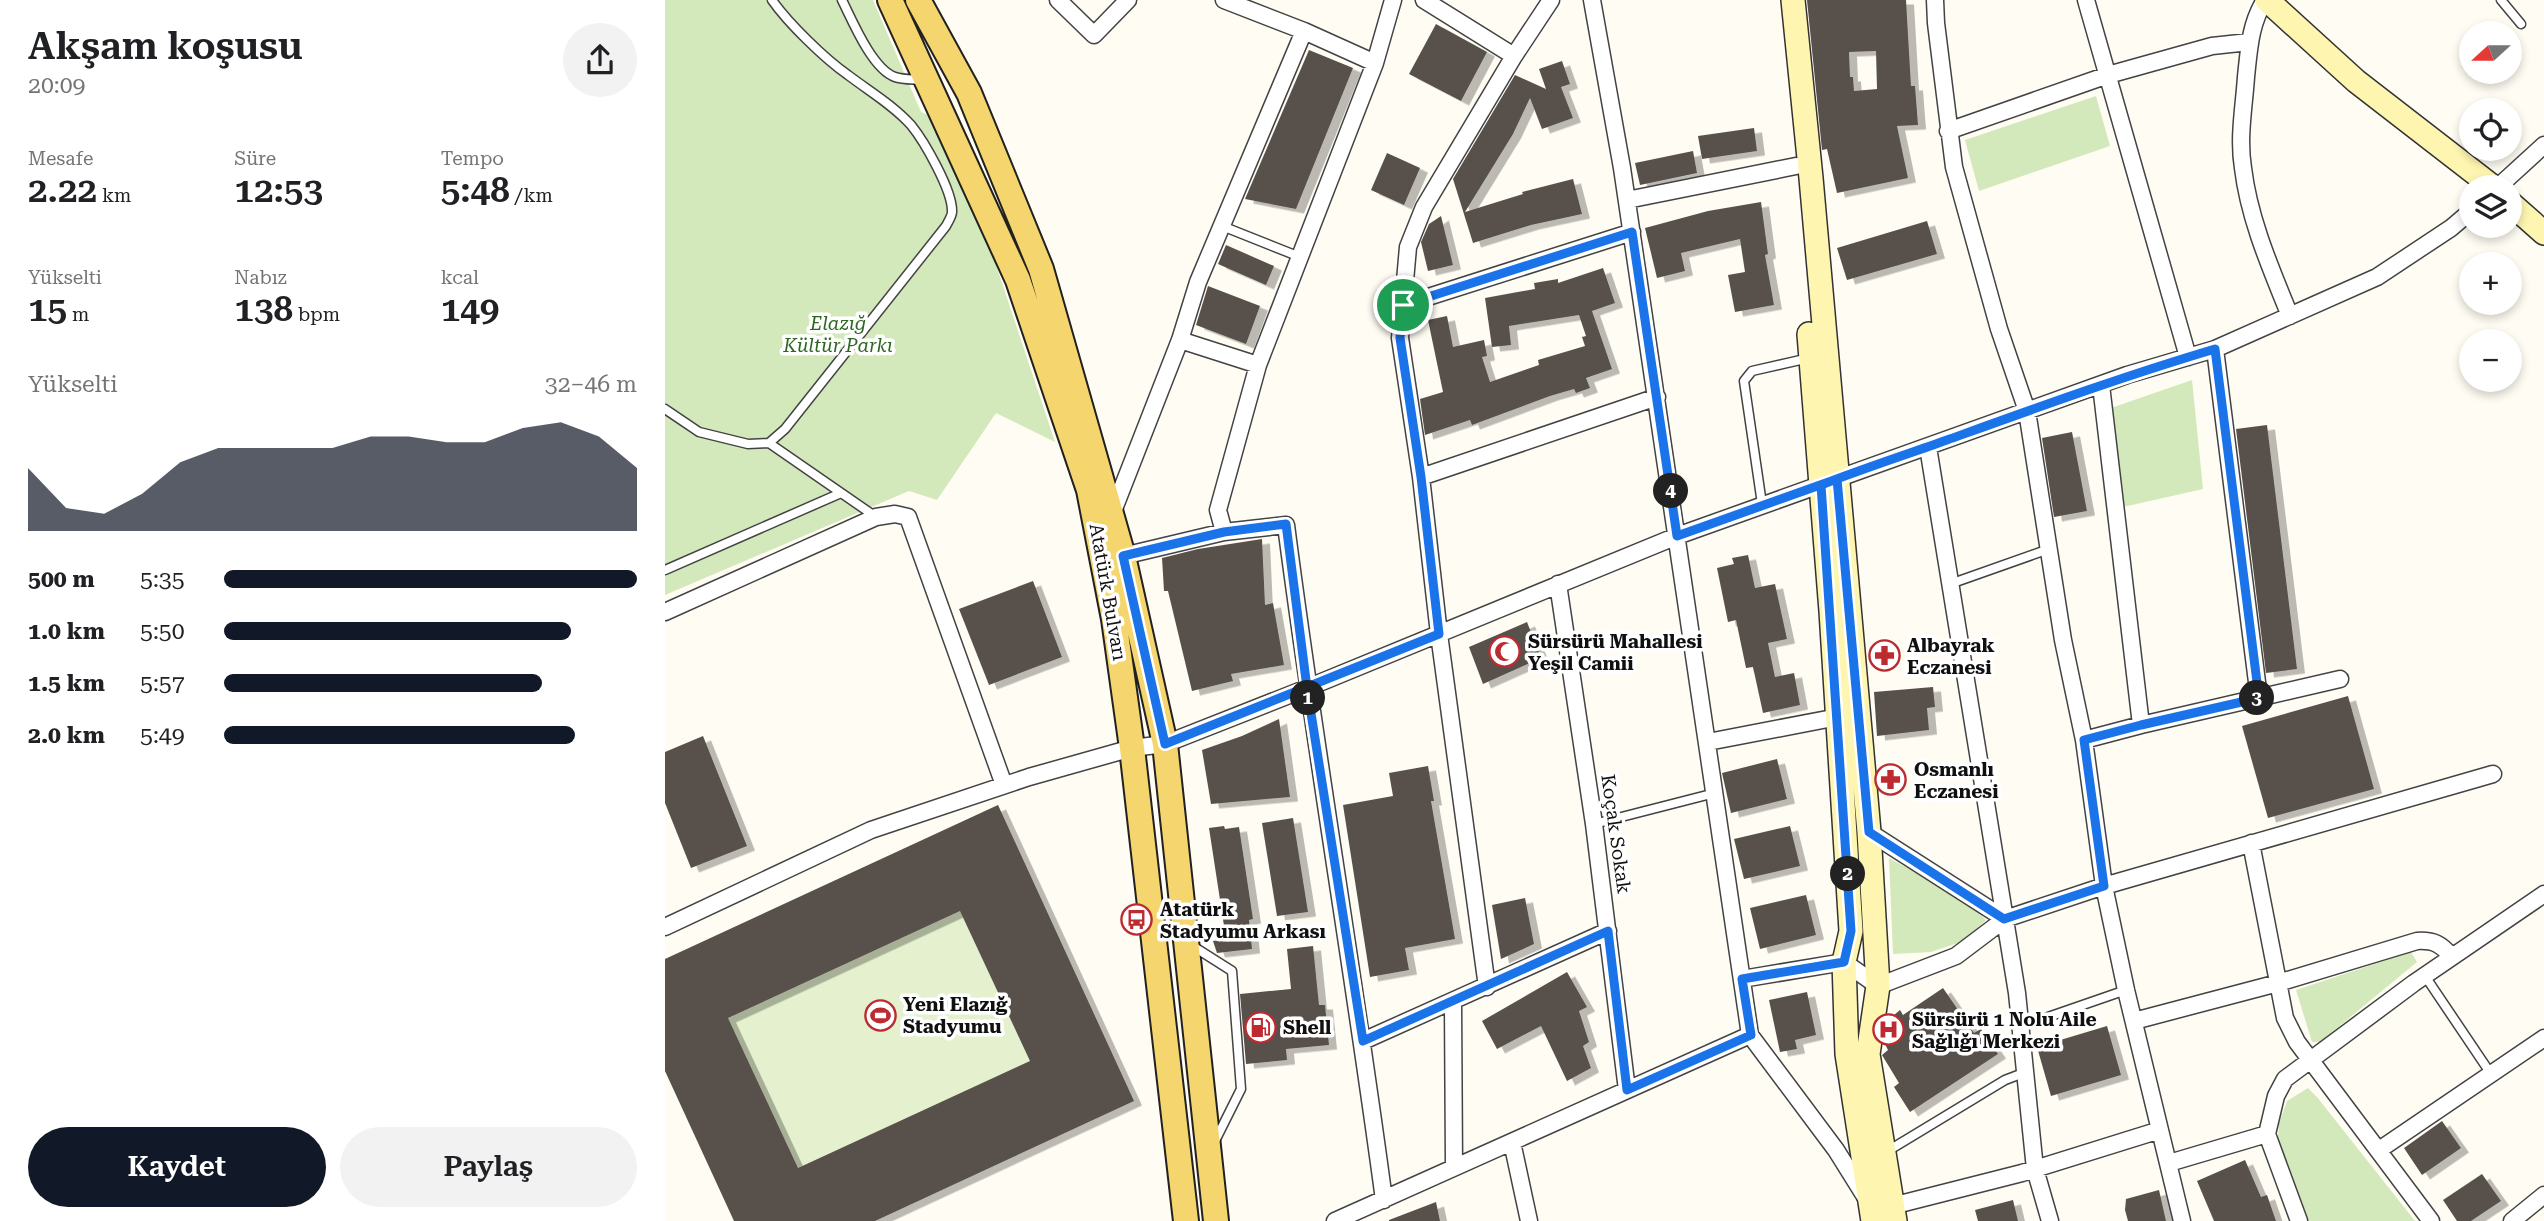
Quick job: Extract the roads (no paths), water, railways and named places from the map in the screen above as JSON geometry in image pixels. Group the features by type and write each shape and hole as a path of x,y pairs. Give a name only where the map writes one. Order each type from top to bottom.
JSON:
{"main road":[{"name":"Atatürk Bulvarı","path":"890,0 1018,280 1089,490 1114,619 1132,748 1186,1221"},
{"name":"Atatürk Bulvarı","path":"918,0 968,93 1041,269 1123,556 1165,744 1216,1221"},
{"path":"1780,0 1811,357 1829,482 1869,832 1878,986 1868,1054 1884,1154 1883,1213"},
{"path":"1793,0 1811,178 1829,482 1838,717 1851,931 1844,962 1847,1054 1883,1213"},
{"path":"2266,0 2355,81 2479,175"},
{"path":"2522,214 2544,233"}],"street":[{"path":"1058,0 1094,35 1128,0"},
{"path":"1224,0 1304,31 1375,63"},
{"path":"1224,532 1218,510 1258,365 1375,63 1394,0"},
{"path":"1425,0 1514,56"},
{"path":"1487,987 1439,634 1421,477 1400,338 1409,247 1424,207 1514,56 1551,0"},
{"path":"1591,0 1632,232 1751,1035 1883,1213 2160,1130"},
{"path":"1935,0 1954,167 1999,329 2027,411 2063,640 2084,740 2104,886 2126,990 2182,1221"},
{"path":"2086,0 2188,357"},
{"path":"2266,0 2252,25 2249,42 2241,139 2242,167 2265,251 2290,316"},
{"path":"1112,514 1180,340 1198,282 1304,31"},
{"path":"1948,131 2108,75 2212,46 2249,42"},
{"path":"2509,175 2544,145"},
{"path":"1627,201 1796,166"},
{"path":"665,927 871,830 1003,785 1132,748 1165,744 1762,504 2101,385 2215,349 2377,278 2459,222"},
{"path":"1403,305 1632,232"},
{"path":"1180,340 1258,365"},
{"path":"2215,349 2259,698"},
{"path":"2101,385 2141,725"},
{"path":"1421,477 1657,397"},
{"path":"1928,447 2004,919 2026,1072 2035,1169 2050,1221"},
{"path":"665,612 876,517 894,514 908,517 1003,785"},
{"path":"1123,556 1224,532 1286,524 1307,688 1363,1041 1384,1199"},
{"name":"Koçak Sokak","path":"1558,584 1594,824 1627,1090"},
{"path":"2084,740 2340,679"},
{"path":"1708,742 1838,717"},
{"path":"1742,979 1844,962 1878,986 1956,956 2004,919 2104,886 2493,774"},
{"path":"1869,832 2004,919"},
{"path":"2252,843 2285,1018 2309,1059 2431,1221"},
{"path":"2299,1221 2267,1134 2276,1096 2285,1079 2425,976 2544,894"},
{"path":"1363,1041 1453,1003 1608,931"},
{"path":"2134,1021 2278,983 2417,941 2430,940 2437,943 2452,957"},
{"path":"1453,1003 1454,1166"},
{"path":"1335,1221 1355,1216 1384,1199 1454,1166 1751,1035"},
{"path":"2379,1150 2544,1038"},
{"path":"2169,1163 2267,1134"},
{"path":"1512,1142 1529,1221"},
{"path":"2512,1221 2544,1195"}],"lane":[{"path":"769,443 785,429 946,226 952,212 945,185 932,158 911,126 885,102 845,74 772,0"},
{"path":"842,0 870,52 883,68 896,77 927,81"},
{"path":"2501,0 2518,21"},
{"path":"1222,226 1300,257"},
{"path":"1762,504 1744,381 1752,372 1811,357"},
{"path":"665,409 699,432 748,444 769,443 876,517"},
{"path":"665,570 841,493"},
{"path":"1950,584 2049,549"},
{"path":"1594,824 1715,793"},
{"path":"1186,942 1233,971 1241,1089 1209,1153"},
{"path":"2425,976 2491,1074"},
{"path":"2048,1017 2126,990"},
{"path":"1884,1154 2005,1080 2026,1072"}],"place":[{"name":"Sürsürü Mahallesi Yeşil Camii","path":"1505,652"},
{"name":"Albayrak Eczanesi","path":"1884,656"},
{"name":"Osmanlı Eczanesi","path":"1891,780"},
{"name":"Atatürk Stadyumu Arkası","path":"1137,920"},
{"name":"Yeni Elazığ Stadyumu","path":"880,1015"},
{"name":"Shell","path":"1260,1027"},
{"name":"Sürsürü 1 Nolu Aile Sağlığı Merkezi","path":"1889,1030"}],"park label":[{"name":"Elazığ Kültür Parkı","path":"838,334"}]}
